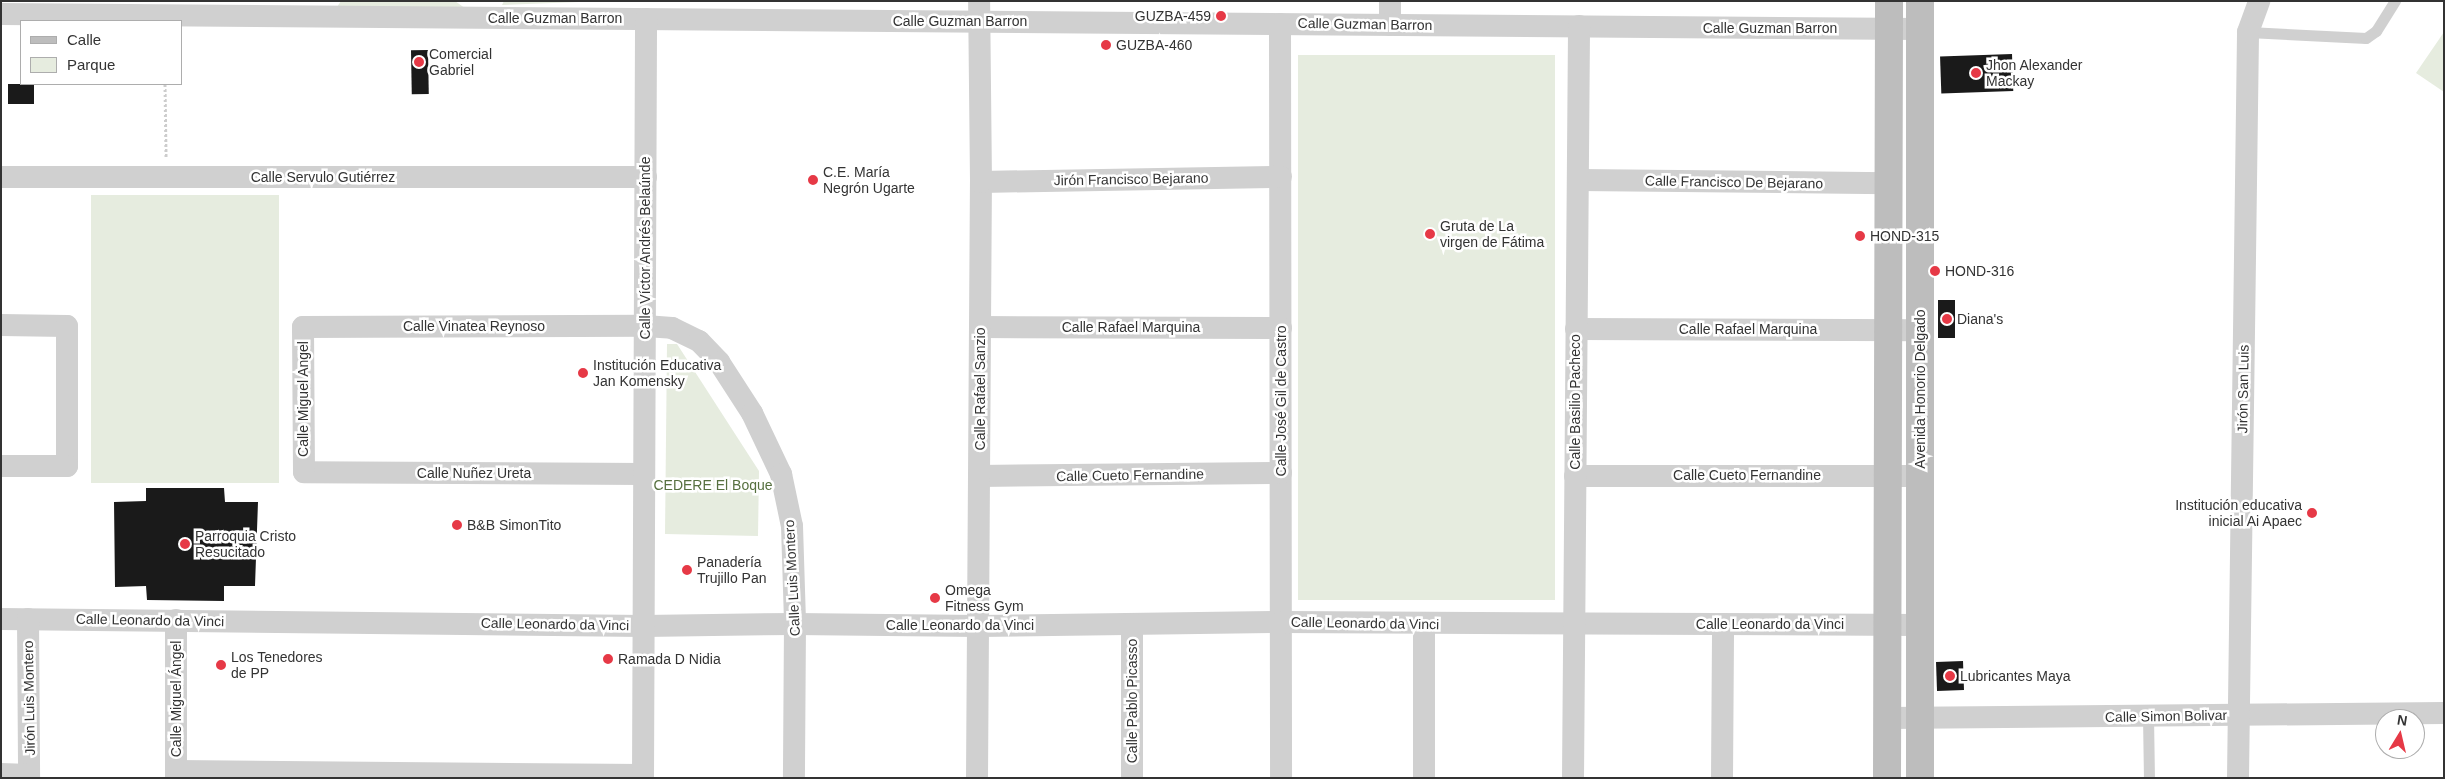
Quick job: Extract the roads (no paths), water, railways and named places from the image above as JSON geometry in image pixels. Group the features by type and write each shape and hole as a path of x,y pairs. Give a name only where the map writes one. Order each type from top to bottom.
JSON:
{"street":[{"path":"293,1 321,9"},
{"path":"1390,1 1390,25"},
{"path":"1887,778 1886,475 1889,1"},
{"name":"Avenida Honorio Delgado","path":"1920,1 1920,778"},
{"name":"Jirón San Luis","path":"2238,778 2248,32 2259,1"},
{"name":"Calle Guzman Barron","path":"1,14 321,9 646,19 695,10 979,11 1280,24 1919,29"},
{"name":"Calle Rafael Sanzio","path":"978,778 981,182 979,11"},
{"name":"Calle Víctor Andrés Belaúnde","path":"643,776 646,19"},
{"name":"Calle José Gil de Castro","path":"1280,24 1281,778"},
{"name":"Calle Basilio Pacheco","path":"1573,778 1579,26"},
{"name":"Calle Servulo Gutiérrez","path":"1,177 646,177"},
{"name":"Jirón Francisco Bejarano","path":"981,182 1280,177"},
{"name":"Calle Francisco De Bejarano","path":"1578,180 1888,183"},
{"path":"1,325 67,326 67,466 1,466"},
{"name":"Calle Vinatea Reynoso","path":"303,327 645,326"},
{"name":"Calle Luis Montero","path":"645,326 672,328 699,341 719,362 752,413 781,474 792,526 796,624 794,778"},
{"name":"Calle Miguel Angel","path":"303,327 304,472"},
{"name":"Calle Rafael Marquina","path":"980,327 1281,328"},
{"name":"Calle Rafael Marquina","path":"1576,329 1920,330"},
{"name":"Calle Nuñez Ureta","path":"304,472 644,474"},
{"name":"Calle Cueto Fernandine","path":"979,476 1281,473"},
{"name":"Calle Cueto Fernandine","path":"1575,476 1920,476"},
{"name":"Calle Leonardo da Vinci","path":"1,619 644,626 1574,622 1919,626"},
{"name":"Jirón Luis Montero","path":"28,619 30,776"},
{"name":"Calle Miguel Ángel","path":"176,620 176,775"},
{"name":"Calle Pablo Picasso","path":"1132,624 1132,778"},
{"path":"1424,624 1424,778"},
{"path":"1722,778 1723,624"},
{"name":"Calle Simon Bolivar","path":"1888,718 2444,713"},
{"path":"1,774 30,776"},
{"path":"176,775 643,776"}],"lane":[{"path":"2248,32 2366,38 2376,32 2395,1"},
{"path":"2148,716 2149,778"}],"place":[{"name":"GUZBA-459","path":"1221,16"},
{"name":"GUZBA-460","path":"1106,45"},
{"name":"Comercial Gabriel","path":"419,62"},
{"name":"Jhon Alexander Mackay","path":"1976,73"},
{"name":"C.E. María Negrón Ugarte","path":"813,180"},
{"name":"Gruta de La virgen de Fátima","path":"1430,234"},
{"name":"HOND-315","path":"1860,236"},
{"name":"HOND-316","path":"1935,271"},
{"name":"Diana's","path":"1947,319"},
{"name":"Institución Educativa Jan Komensky","path":"583,373"},
{"name":"Institución educativa inicial Ai Apaec","path":"2312,513"},
{"name":"B&B SimonTito","path":"457,525"},
{"name":"Parroquia Cristo Resucitado","path":"185,544"},
{"name":"Panadería Trujillo Pan","path":"687,570"},
{"name":"Omega Fitness Gym","path":"935,598"},
{"name":"Ramada D Nidia","path":"608,659"},
{"name":"Los Tenedores de PP","path":"221,665"},
{"name":"Lubricantes Maya","path":"1950,676"}],"park label":[{"name":"CEDERE El Boque","path":"713,485"}]}
